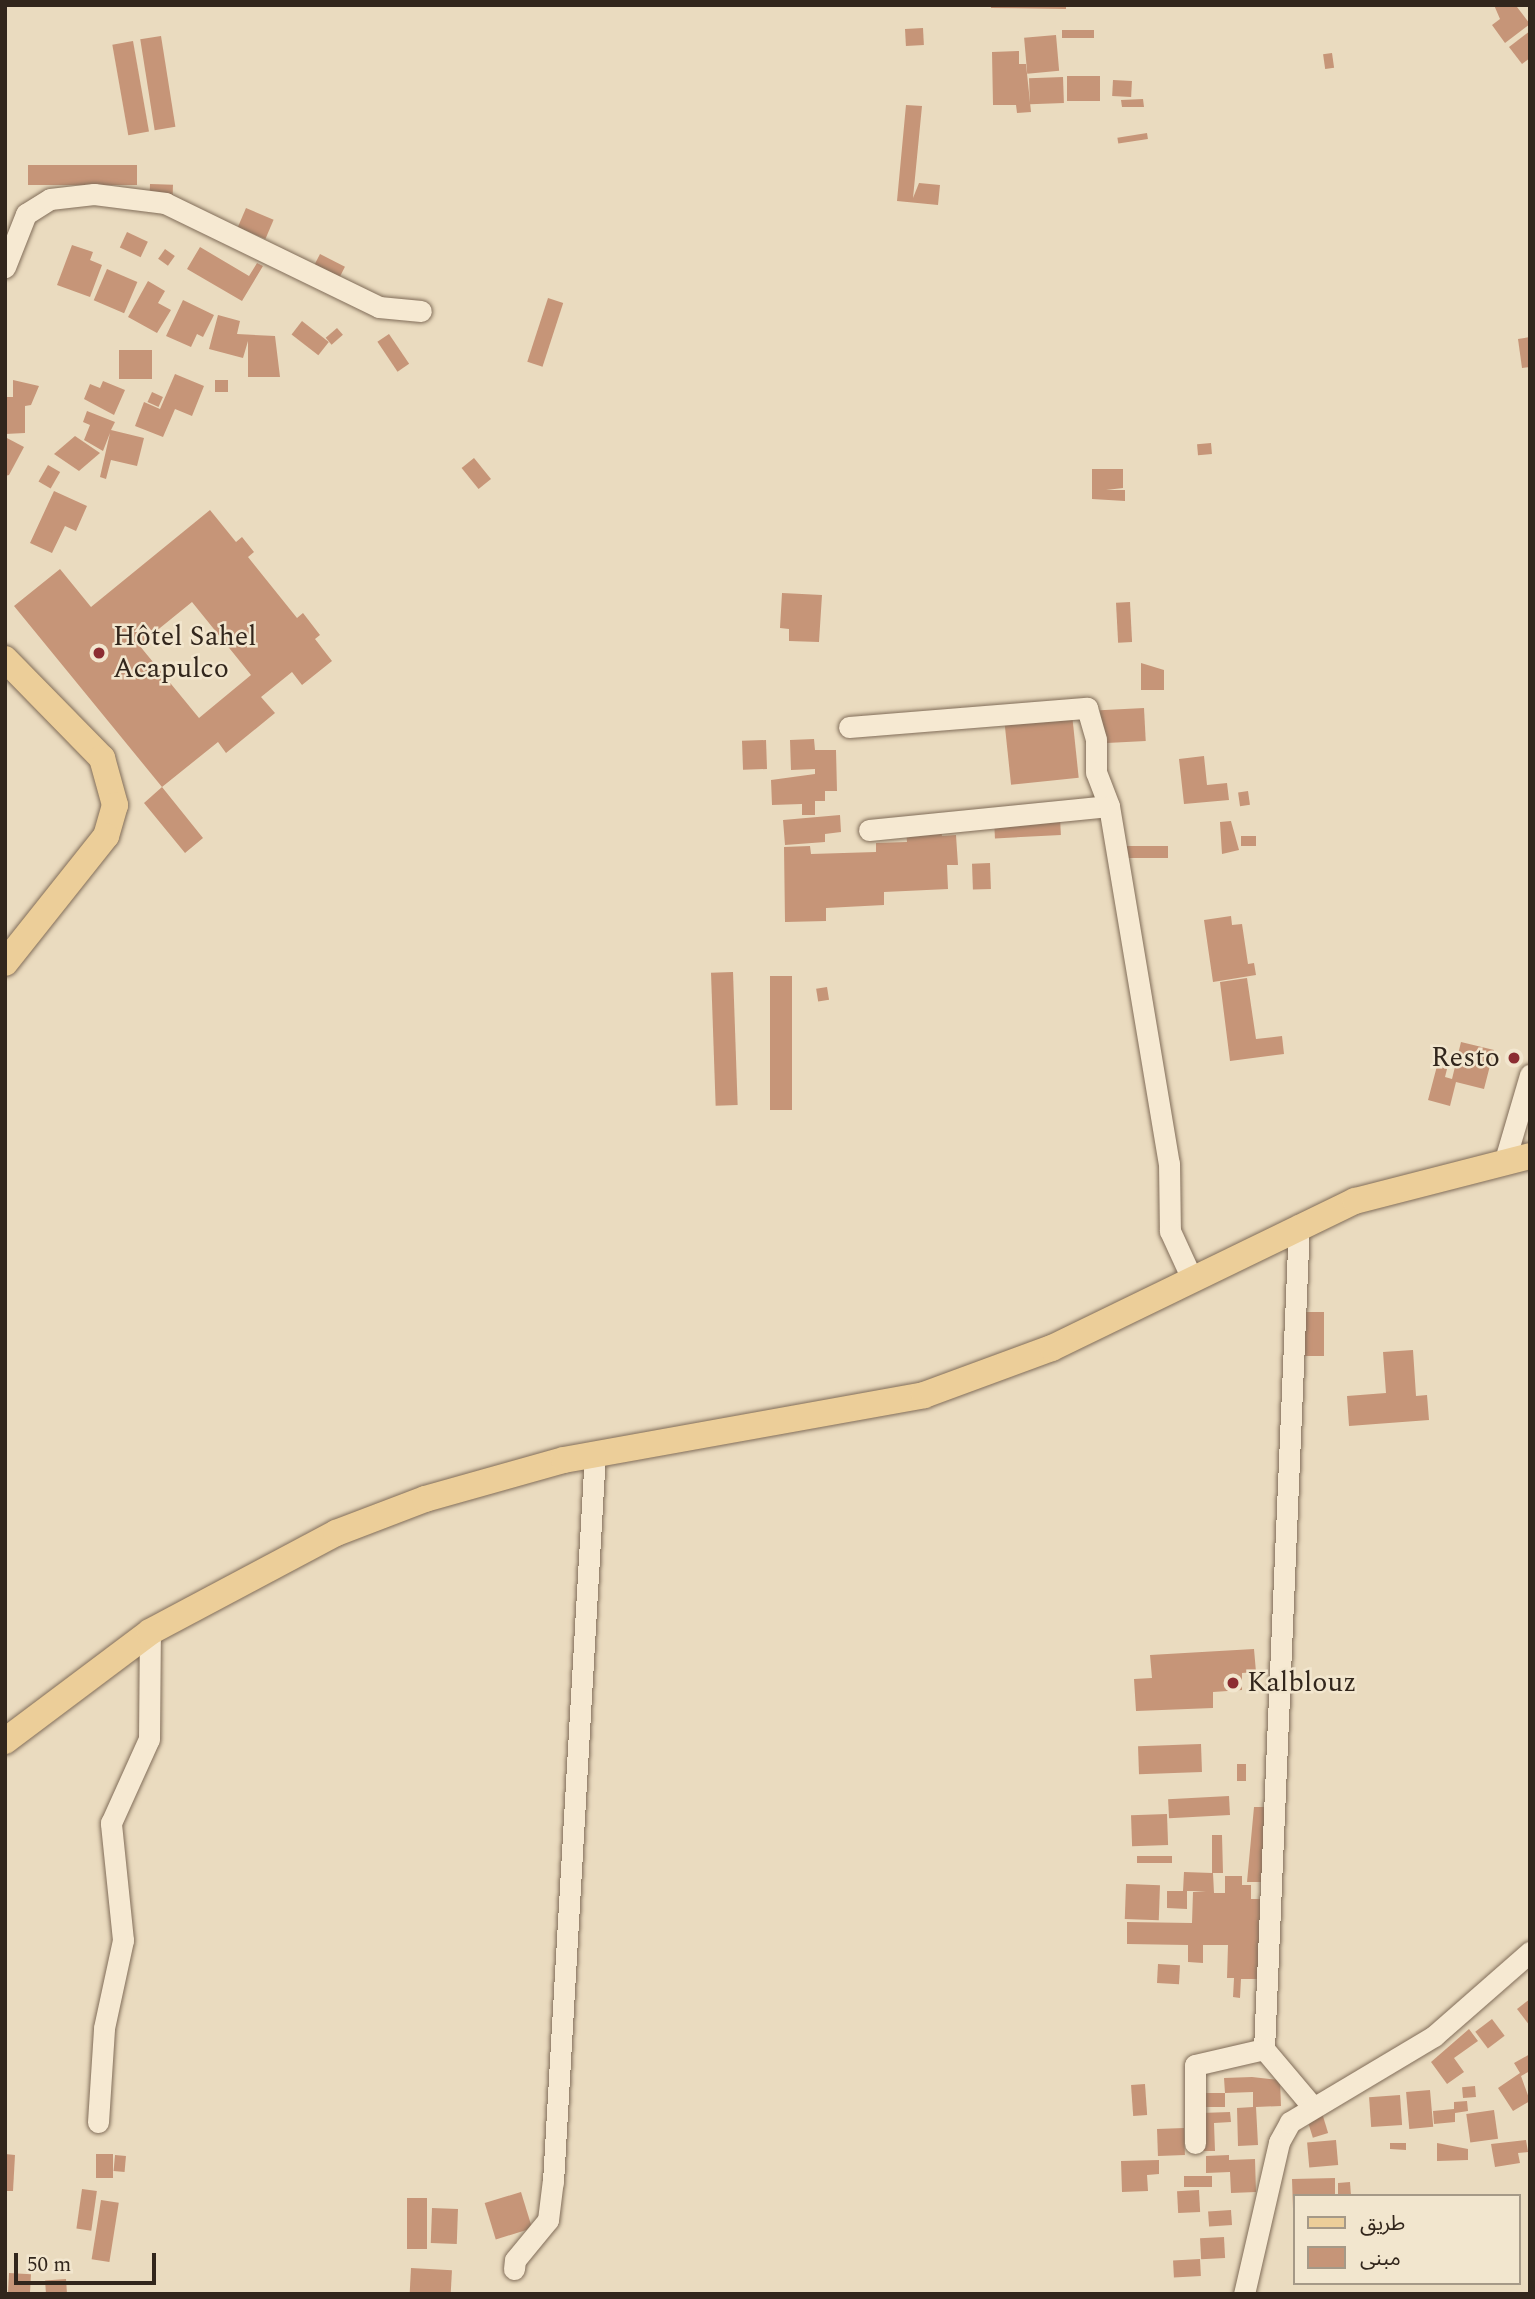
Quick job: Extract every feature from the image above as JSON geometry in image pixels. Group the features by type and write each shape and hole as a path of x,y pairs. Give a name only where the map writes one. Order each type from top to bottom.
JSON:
{"main road":[{"path":"5,659 102,758 115,805 106,836 5,963"},
{"path":"5,1741 150,1632 336,1533 449,1492 595,1454 924,1395 1052,1348 1299,1225 1356,1201 1518,1158"}],"street":[{"path":"5,267 26,214 50,199 94,194 165,202 379,307 421,311"},
{"path":"849,727 1087,708 1096,740 1096,772 1109,806 1169,1163 1170,1231 1192,1279"},
{"path":"869,830 1109,806"},
{"path":"1518,1158 1530,1075"},
{"path":"1299,1225 1265,2049 1312,2106"},
{"path":"514,2269 515,2260 548,2220 553,2182 595,1454"},
{"path":"98,2122 104,2028 123,1940 111,1823 149,1739 150,1632"},
{"path":"1244,2294 1279,2142 1290,2122 1312,2106 1434,2036 1530,1952"},
{"path":"1195,2143 1195,2065 1265,2049"}],"building":[{"path":"991,5 1066,5 1066,9 991,8"},
{"path":"1494,5 1517,7 1530,24 1505,43 1492,25 1500,19"},
{"path":"923,28 924,45 906,46 905,29"},
{"path":"1062,30 1094,30 1094,38 1062,38"},
{"path":"1530,31 1530,58 1522,64 1509,47"},
{"path":"1056,35 1059,71 1027,74 1024,38"},
{"path":"161,36 175,127 155,130 140,39"},
{"path":"133,41 149,132 128,135 112,45"},
{"path":"1019,51 1019,64 1026,64 1031,112 1017,113 1016,105 993,105 992,52"},
{"path":"1332,53 1334,68 1325,69 1323,54"},
{"path":"1067,76 1100,76 1100,101 1067,101"},
{"path":"1063,77 1064,103 1030,104 1029,78"},
{"path":"1113,80 1132,81 1131,97 1112,96"},
{"path":"1143,99 1144,107 1122,107 1121,100"},
{"path":"906,105 922,106 913,198 919,183 940,185 938,205 897,201"},
{"path":"1147,133 1148,139 1118,144 1117,138"},
{"path":"28,165 137,165 137,185 28,185"},
{"path":"150,184 173,185 173,197 150,196"},
{"path":"246,208 274,220 265,239 238,227"},
{"path":"127,232 148,242 141,257 120,247"},
{"path":"72,245 93,252 90,260 102,265 90,297 57,285"},
{"path":"200,247 249,276 257,263 263,266 242,301 187,269"},
{"path":"165,249 175,256 168,266 158,259"},
{"path":"320,254 345,267 339,278 314,266"},
{"path":"107,269 137,282 124,313 94,300"},
{"path":"148,281 165,291 158,303 171,310 157,333 128,317"},
{"path":"548,298 563,303 543,367 527,362"},
{"path":"183,300 214,315 203,337 197,334 191,347 166,336"},
{"path":"218,315 240,321 237,334 275,336 280,377 248,377 248,341 243,358 209,349"},
{"path":"302,321 329,342 318,355 292,334"},
{"path":"337,328 343,335 332,345 326,338"},
{"path":"389,334 409,364 398,372 377,342"},
{"path":"1530,337 1530,367 1522,368 1518,339"},
{"path":"119,350 152,350 152,379 119,379"},
{"path":"175,374 204,386 192,416 175,409 163,437 135,426 144,402 160,409"},
{"path":"13,380 39,386 31,405 25,406 25,433 5,434 5,397 13,397"},
{"path":"215,380 228,380 228,392 215,392"},
{"path":"103,381 125,390 114,415 84,399 90,384 100,388"},
{"path":"152,392 163,397 158,407 148,402"},
{"path":"87,411 115,422 111,430 144,438 137,466 111,460 106,479 100,477 110,433 103,451 84,440 90,425 83,422"},
{"path":"75,436 100,453 79,471 54,454"},
{"path":"5,437 24,447 9,475 5,476"},
{"path":"1211,443 1212,454 1198,455 1197,444"},
{"path":"474,458 491,479 479,489 462,468"},
{"path":"48,465 60,472 51,488 38,481"},
{"path":"1092,469 1123,469 1123,488 1106,490 1125,490 1125,501 1092,499"},
{"path":"54,491 87,506 76,531 65,526 52,553 30,543"},
{"name":"Hôtel Sahel Acapulco","path":"210,510 236,542 242,537 254,552 248,557 297,618 303,613 320,635 315,639 332,661 302,685 292,672 261,697 275,713 226,753 218,742 162,787 14,606 60,569 91,607","holes":["192,602 251,675 199,718 139,645"]},
{"path":"782,593 822,595 819,642 789,641 789,629 780,628"},
{"path":"1130,602 1132,642 1118,643 1116,603"},
{"path":"1141,663 1164,670 1164,690 1141,690"},
{"path":"1144,708 1146,741 1102,743 1100,710"},
{"path":"1072,714 1079,778 1011,785 1004,721"},
{"path":"814,739 815,750 836,750 837,791 825,791 825,801 815,801 815,815 802,815 802,804 772,805 771,780 815,774 815,769 791,770 790,740"},
{"path":"766,740 767,769 743,770 742,741"},
{"path":"1204,756 1207,785 1227,783 1229,800 1184,804 1179,759"},
{"path":"162,787 203,838 185,853 144,803"},
{"path":"1248,791 1250,805 1240,806 1238,792"},
{"path":"840,815 841,832 825,834 825,842 785,845 783,820"},
{"path":"1060,818 1061,835 995,838 994,821"},
{"path":"1231,821 1239,850 1222,854 1220,822"},
{"path":"941,829 942,836 956,835 958,865 947,865 948,889 884,892 884,905 826,908 826,921 785,922 784,847 810,846 811,854 876,852 876,843 907,842 906,831"},
{"path":"1241,836 1256,836 1256,846 1241,846"},
{"path":"1123,846 1168,846 1168,858 1123,858"},
{"path":"990,863 991,889 973,890 972,864"},
{"path":"1231,916 1232,925 1242,924 1248,964 1254,963 1256,975 1213,982 1204,920"},
{"path":"733,972 738,1105 716,1106 711,973"},
{"path":"770,976 792,976 792,1110 770,1110"},
{"path":"1247,978 1256,1039 1282,1036 1284,1054 1230,1061 1220,982"},
{"path":"827,987 829,1000 818,1002 816,989"},
{"path":"1461,1042 1494,1050 1484,1089 1456,1082 1450,1106 1428,1100 1437,1066 1447,1069 1445,1077 1452,1079"},
{"path":"1305,1312 1324,1312 1324,1356 1305,1356"},
{"path":"1413,1350 1416,1396 1427,1395 1429,1420 1349,1426 1347,1396 1386,1393 1383,1352"},
{"path":"1254,1649 1256,1672 1242,1673 1242,1690 1213,1692 1213,1708 1136,1711 1134,1679 1152,1678 1150,1655"},
{"path":"1201,1744 1202,1772 1139,1774 1138,1746"},
{"path":"1237,1764 1246,1764 1246,1781 1237,1781"},
{"path":"1229,1796 1230,1815 1169,1818 1168,1799"},
{"path":"1254,1807 1267,1807 1265,1882 1247,1882"},
{"path":"1167,1814 1168,1845 1132,1846 1131,1815"},
{"path":"1212,1835 1222,1835 1223,1873 1213,1873 1214,1893 1225,1893 1225,1876 1242,1876 1242,1885 1251,1885 1251,1899 1261,1899 1259,1979 1241,1979 1240,1998 1233,1997 1234,1978 1227,1978 1228,1945 1203,1945 1203,1963 1188,1962 1188,1945 1127,1944 1127,1922 1192,1923 1193,1892 1206,1891 1187,1891 1187,1909 1167,1908 1167,1891 1183,1891 1184,1872 1212,1873"},
{"path":"1137,1856 1172,1856 1172,1863 1137,1863"},
{"path":"1126,1884 1160,1885 1159,1920 1125,1919"},
{"path":"1158,1964 1180,1965 1179,1984 1157,1983"},
{"path":"1530,1999 1530,2026 1517,2009"},
{"path":"1492,2019 1505,2036 1488,2048 1475,2032"},
{"path":"1469,2029 1478,2041 1454,2058 1464,2072 1447,2084 1431,2062"},
{"path":"1530,2054 1530,2071 1521,2076 1530,2101 1513,2111 1498,2088 1520,2073 1514,2063"},
{"path":"1224,2078 1280,2080 1281,2106 1256,2107 1258,2145 1238,2146 1237,2108 1253,2107 1253,2092 1225,2093"},
{"path":"1145,2084 1147,2115 1133,2116 1131,2085"},
{"path":"1475,2086 1476,2097 1463,2098 1462,2087"},
{"path":"1430,2090 1433,2127 1409,2129 1406,2092"},
{"path":"1200,2093 1225,2093 1225,2107 1200,2107"},
{"path":"1400,2095 1402,2125 1371,2127 1369,2097"},
{"path":"1467,2101 1468,2111 1455,2113 1455,2122 1434,2124 1433,2111 1454,2109 1454,2102"},
{"path":"1494,2110 1498,2139 1470,2143 1466,2114"},
{"path":"1230,2112 1231,2122 1214,2123 1215,2151 1202,2151 1201,2113"},
{"path":"1322,2113 1328,2133 1313,2138 1307,2118"},
{"path":"1184,2128 1185,2155 1158,2156 1157,2129"},
{"path":"1336,2140 1338,2165 1309,2167 1307,2143"},
{"path":"1526,2140 1528,2152 1518,2153 1520,2163 1495,2167 1491,2144"},
{"path":"1390,2143 1406,2143 1406,2150 1390,2149"},
{"path":"1437,2143 1468,2149 1468,2160 1437,2161"},
{"path":"5,2154 15,2155 13,2191 5,2191"},
{"path":"96,2154 113,2154 113,2178 96,2178"},
{"path":"115,2155 126,2156 125,2172 114,2171"},
{"path":"1229,2155 1229,2160 1255,2159 1256,2192 1231,2193 1230,2172 1206,2173 1206,2156"},
{"path":"1159,2160 1159,2174 1147,2175 1148,2191 1122,2192 1121,2161"},
{"path":"1184,2176 1212,2176 1212,2187 1184,2187"},
{"path":"1335,2178 1335,2194 1294,2194 1293,2209 1292,2179"},
{"path":"1350,2182 1351,2194 1338,2194 1338,2183"},
{"path":"82,2189 97,2191 91,2231 76,2229"},
{"path":"1199,2190 1200,2212 1178,2213 1177,2191"},
{"path":"521,2192 532,2228 496,2239 485,2203"},
{"path":"407,2198 427,2198 427,2249 407,2249"},
{"path":"101,2200 119,2203 109,2262 92,2259"},
{"path":"432,2208 458,2209 457,2244 431,2243"},
{"path":"1231,2210 1232,2225 1209,2227 1208,2212"},
{"path":"1224,2237 1225,2258 1201,2259 1200,2238"},
{"path":"1200,2259 1201,2276 1174,2277 1173,2260"},
{"path":"411,2268 452,2270 451,2294 410,2294"},
{"path":"9,2273 31,2274 30,2294 8,2294"},
{"path":"66,2279 67,2294 46,2294 45,2280"}],"place":[{"name":"Hôtel Sahel Acapulco","path":"99,653"},
{"name":"Resto","path":"1514,1058"},
{"name":"Kalblouz","path":"1233,1683"}]}
